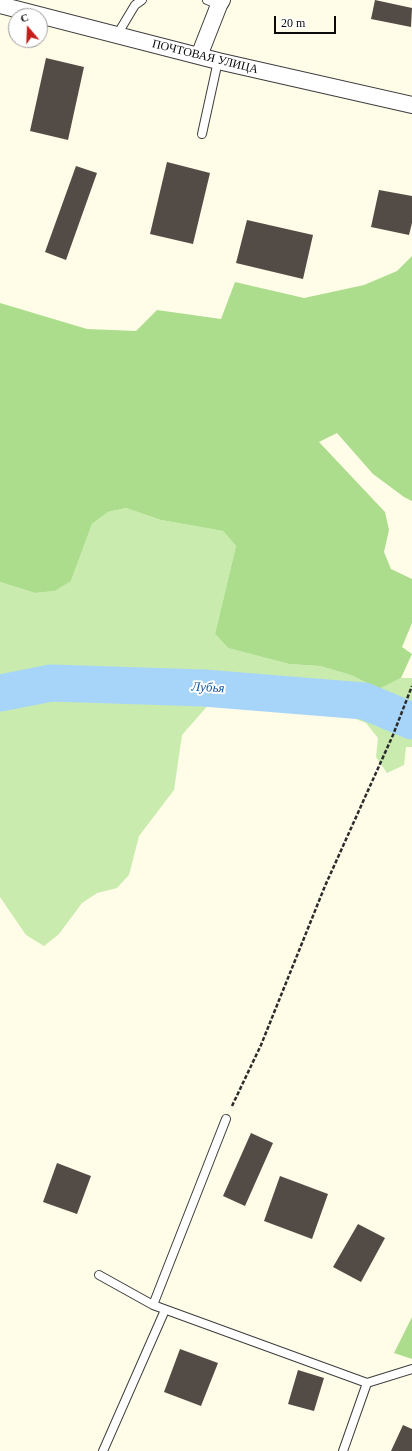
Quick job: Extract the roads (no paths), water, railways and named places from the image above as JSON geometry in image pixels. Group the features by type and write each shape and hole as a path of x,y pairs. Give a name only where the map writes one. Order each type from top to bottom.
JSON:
{"street":[{"path":"199,56 216,2"},
{"name":"ПОЧТОВАЯ УЛИЦА","path":"0,5 218,61 412,105"}],"lane":[{"path":"118,35 135,5 142,0"},
{"path":"202,134 218,61"},
{"path":"153,1305 226,1120"},
{"path":"99,1275 153,1305 165,1310 367,1383 412,1368"},
{"path":"103,1451 165,1310"},
{"path":"343,1451 367,1383"}],"waterway":[{"name":"Лубья","path":"0,693 51,683 204,688 364,701 412,721"}]}
